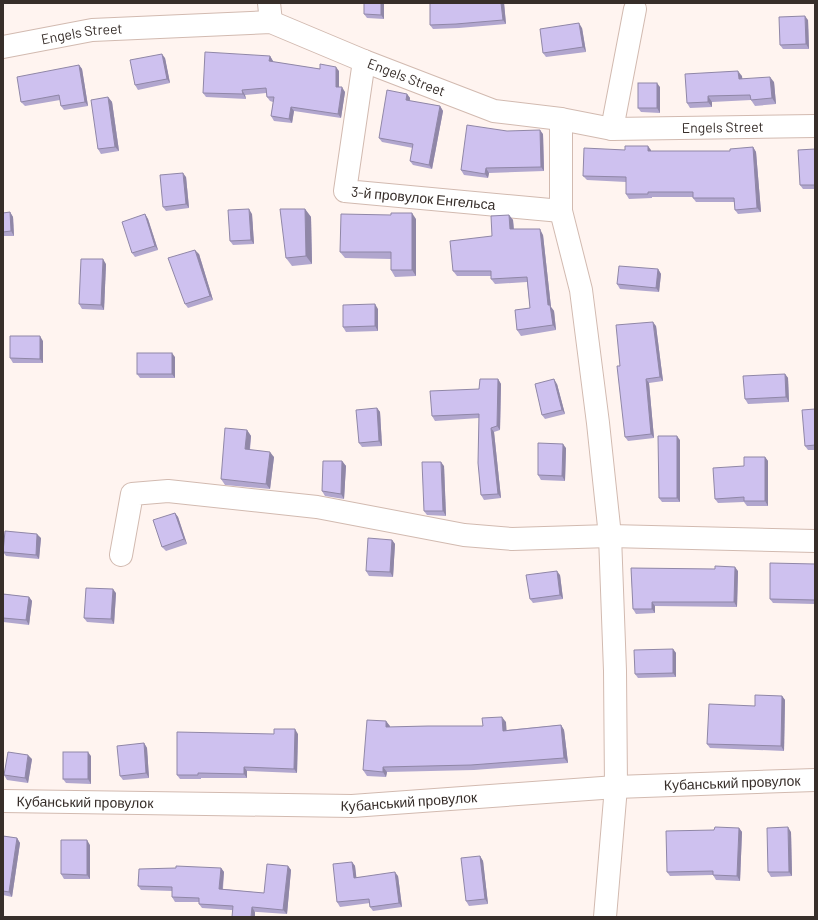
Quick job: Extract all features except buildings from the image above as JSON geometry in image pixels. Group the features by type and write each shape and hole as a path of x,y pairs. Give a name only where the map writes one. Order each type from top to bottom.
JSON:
{"street":[{"path":"612,129 639,5"},
{"name":"Engels Street","path":"3,47 92,30 270,13 364,61 494,111 561,119 612,129 815,126"},
{"name":"3-й провулок Енгельса","path":"364,61 345,191 561,211"},
{"path":"561,119 561,211 581,290 610,536 615,671 616,787 605,917"},
{"path":"121,555 132,494 168,491 317,507 464,535 512,539 610,536 815,541"},
{"name":"Кубанський провулок","path":"3,801 352,806 616,787 815,780"}]}
